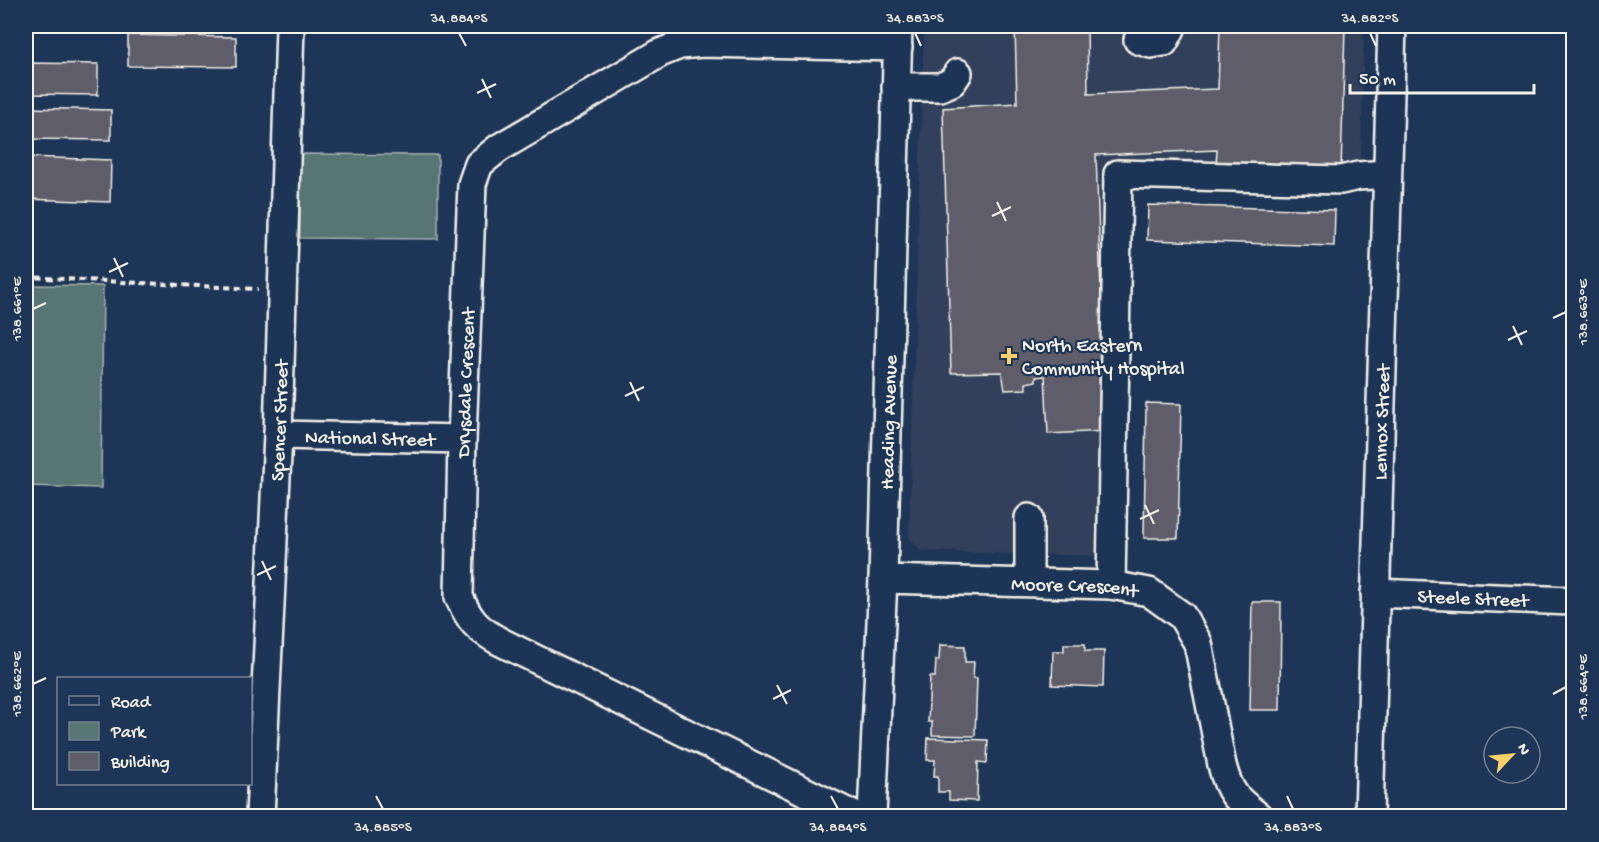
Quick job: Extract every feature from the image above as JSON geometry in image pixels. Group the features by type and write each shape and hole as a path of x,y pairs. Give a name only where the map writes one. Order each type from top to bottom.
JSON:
{"street":[{"name":"Spencer Street","path":"260,816 278,435 290,26"},
{"path":"1138,40 1151,44 1164,42 1172,26"},
{"name":"Lennox Street","path":"1369,816 1392,26"},
{"name":"Heading Avenue","path":"872,816 883,579 898,36"},
{"name":"Drysdale Crescent","path":"855,816 481,631 468,619 459,597 462,439 472,184 479,164 500,148 660,53 680,45 898,36"},
{"path":"896,87 940,87 952,82 958,73"},
{"path":"1111,585 1118,174 1341,180 1387,174"},
{"name":"National Street","path":"278,435 462,439"},
{"path":"1029,518 1029,582"},
{"name":"Moore Crescent","path":"883,579 1111,585 1149,592 1182,616 1198,643 1227,785 1239,801 1258,816"},
{"name":"Steele Street","path":"1375,593 1570,601"}],"path":[{"path":"26,278 282,290"}],"shaded area":[{"name":"North Eastern Community Hospital","path":"924,26 1364,26 1361,158 1342,175 1107,169 1101,556 921,551 909,537"}],"green space":[{"path":"300,154 438,155 438,239 300,238"},
{"path":"26,285 103,286 101,488 26,486"}],"building":[{"path":"1015,26 1087,26 1088,94 1218,89 1220,26 1345,26 1341,171 1216,166 1217,150 1096,155 1106,431 1048,434 1045,376 1036,377 1036,381 1026,383 1026,389 1005,390 1002,372 951,373 943,108 1017,103"},
{"path":"128,35 236,37 236,67 128,66"},
{"path":"26,63 98,64 98,95 26,94"},
{"path":"26,108 111,110 111,140 26,139"},
{"path":"26,157 111,160 110,202 26,199"},
{"path":"1148,205 1335,210 1334,246 1147,240"},
{"path":"1146,403 1181,404 1178,538 1144,538"},
{"path":"1252,602 1281,602 1280,710 1250,710"},
{"path":"1064,644 1085,644 1085,651 1104,651 1103,687 1052,685 1053,651 1064,651"},
{"path":"940,645 965,646 965,662 974,662 973,678 977,678 975,736 932,735 932,722 928,722 930,677 935,677"},
{"path":"928,738 988,740 987,763 978,762 977,801 949,800 949,792 938,792 938,776 934,776 935,760 927,760"}],"place":[{"name":"North Eastern Community Hospital","path":"1009,356"}]}
